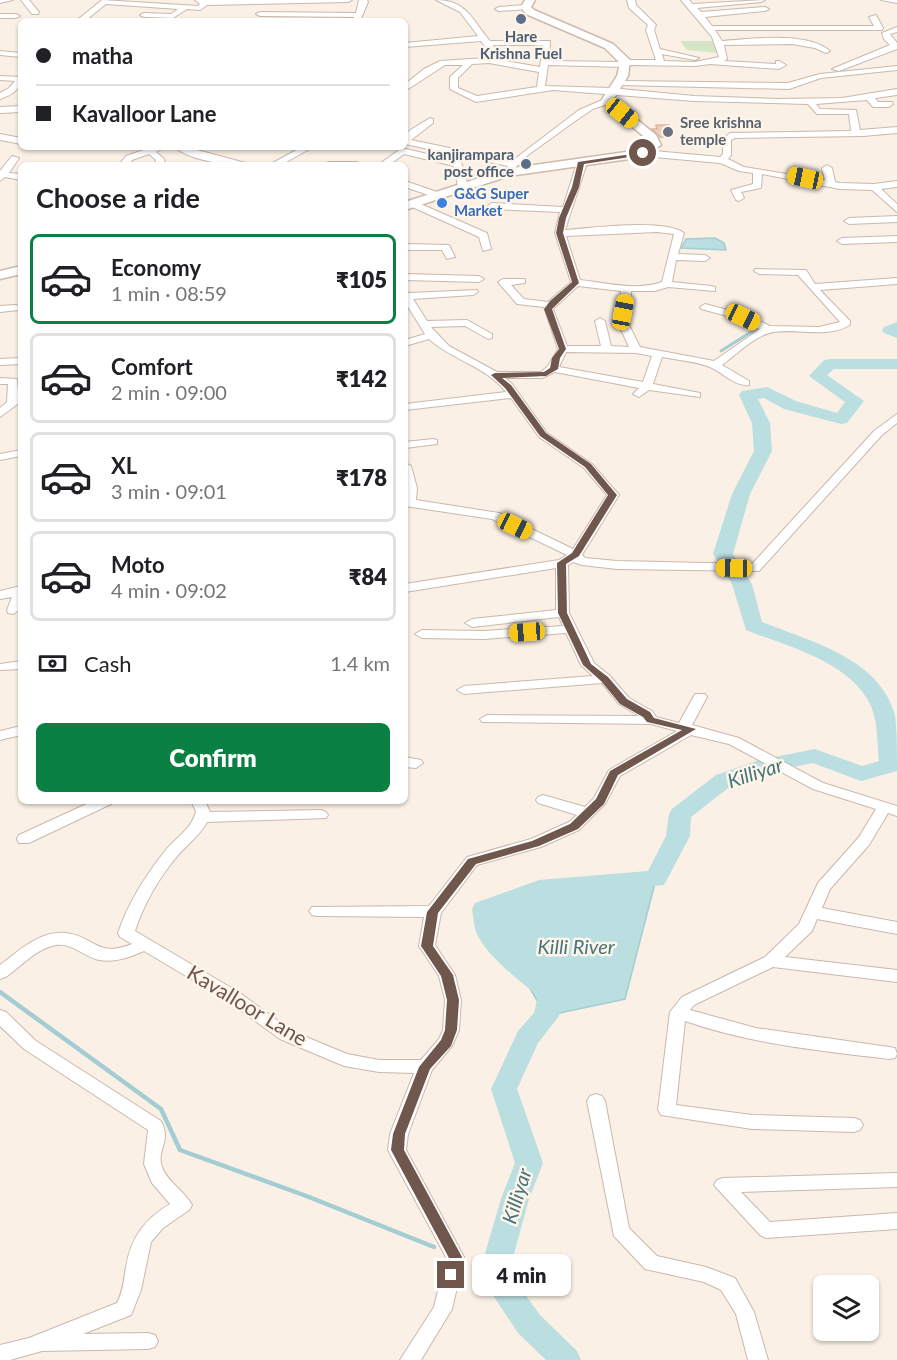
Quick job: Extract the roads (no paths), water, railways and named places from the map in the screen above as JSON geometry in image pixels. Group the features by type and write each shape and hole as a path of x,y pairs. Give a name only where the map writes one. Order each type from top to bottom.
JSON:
{"main road":[{"path":"409,205 510,168 582,162 643,153 655,145 652,137 609,95 621,83 626,64 609,46 530,12 528,3"},
{"path":"0,275 18,271"}],"street":[{"path":"0,1 9,0"},
{"path":"25,0 35,12"},
{"path":"84,18 106,1 200,8 202,1 348,0"},
{"path":"260,14 357,18 363,0"},
{"path":"440,0 463,10 486,40 491,57 489,61"},
{"path":"631,0 632,6 652,25 650,30 661,64"},
{"path":"689,3 760,0"},
{"path":"885,0 897,2"},
{"path":"274,18 281,8 281,2"},
{"path":"499,9 528,3"},
{"path":"689,3 721,43 725,57 706,63"},
{"path":"144,15 173,16 185,7"},
{"path":"699,15 765,9"},
{"path":"0,16 16,16"},
{"path":"708,28 879,28 873,16"},
{"path":"798,28 808,44"},
{"path":"621,83 789,86 896,46 888,39 886,33 897,29"},
{"path":"408,45 486,40 548,43 541,88"},
{"path":"721,43 808,44 820,45 826,51"},
{"path":"658,51 704,60 706,63"},
{"path":"0,53 18,55"},
{"path":"408,86 427,71 443,63 489,61 546,66 706,63 779,67 782,65 779,63"},
{"path":"469,63 454,77 454,89 476,99 541,88 609,95 773,102 836,101 897,92"},
{"path":"503,70 521,71 521,64"},
{"path":"820,76 897,68"},
{"path":"0,78 18,79"},
{"path":"0,96 12,90 18,83"},
{"path":"408,142 510,168 526,150 609,95"},
{"path":"868,96 876,105 889,104"},
{"path":"811,103 817,111 853,112 856,133"},
{"path":"0,110 18,110"},
{"path":"408,137 430,121"},
{"path":"722,160 727,154 727,139 733,135 897,130"},
{"path":"0,137 18,140"},
{"path":"438,149 446,138"},
{"path":"187,150 231,162"},
{"path":"279,162 303,150"},
{"path":"126,162 129,158 150,151 160,159 160,162"},
{"path":"387,162 402,151 458,164 464,186"},
{"path":"643,153 722,160 742,169 792,176 834,188 870,190 897,184"},
{"path":"688,157 690,169"},
{"path":"1,175 15,158"},
{"path":"422,167 437,159"},
{"path":"215,162 219,160"},
{"path":"576,283 560,233 582,162"},
{"path":"792,176 793,165"},
{"path":"827,168 834,188"},
{"path":"739,198 736,190 758,186 758,171"},
{"path":"1,175 18,177"},
{"path":"408,185 437,195"},
{"path":"870,190 897,209"},
{"path":"409,205 484,235 486,249"},
{"path":"492,206 567,210"},
{"path":"849,221 897,219"},
{"path":"560,233 674,230 680,234 672,257 667,284"},
{"path":"864,232 897,231"},
{"path":"842,241 897,239"},
{"path":"408,247 446,247 450,257"},
{"path":"672,257 705,258"},
{"path":"897,270 895,271 897,274"},
{"path":"715,365 764,331 830,328 845,325 846,321 805,279 802,272 759,271"},
{"path":"408,277 479,279"},
{"path":"520,281 503,282 521,303 551,304"},
{"path":"814,287 897,281"},
{"path":"563,349 548,309 576,283 626,288 655,288 667,284 711,289"},
{"path":"626,288 624,325 636,350"},
{"path":"408,588 561,563 576,555 613,495 588,466 543,435 514,394 495,375 445,348 428,330 408,301 473,292"},
{"path":"705,307 743,317 770,330"},
{"path":"0,309 15,308"},
{"path":"600,321 608,350"},
{"path":"408,341 428,330 467,323 488,336"},
{"path":"563,349 636,350 658,353 715,365 745,383"},
{"path":"554,369 556,358 563,349"},
{"path":"639,393 648,386 658,353"},
{"path":"0,362 18,362"},
{"path":"495,375 542,375 554,369 696,395"},
{"path":"0,381 13,381 17,403"},
{"path":"408,407 514,394"},
{"path":"0,402 17,403"},
{"path":"0,414 17,403"},
{"path":"408,502 495,516 576,555 576,558 582,561 617,565 755,568 878,434 897,417"},
{"path":"408,444 433,442"},
{"path":"0,457 18,454"},
{"path":"408,476 411,488 408,498"},
{"path":"561,563 562,613 588,665 605,679 624,701 647,714 651,720"},
{"path":"0,595 18,600"},
{"path":"472,623 562,613"},
{"path":"422,634 484,635 570,629"},
{"path":"4,667 18,665"},
{"path":"464,690 605,679"},
{"path":"410,1360 442,1309 455,1257 397,1150 399,1134 425,1067 447,1042 451,1030 453,1000 447,975 427,946 433,912 472,861 536,843 574,826 600,801 614,773 688,728 700,697"},
{"path":"487,719 651,720 688,728 734,741 818,786 891,809 823,887 806,927 771,961 688,1001 678,1012 667,1110 752,1122 854,1125"},
{"path":"0,736 18,731"},
{"path":"543,800 588,813"},
{"path":"24,839 100,804"},
{"path":"200,809 321,815"},
{"name":"Kavalloor Lane","path":"200,809 198,827 172,852 133,910 126,933 234,997 286,1035 344,1060 379,1066 425,1067"},
{"path":"317,911 433,912"},
{"path":"812,912 897,928"},
{"path":"0,973 35,947 52,940 74,940 96,954 104,955 121,954 144,945"},
{"path":"771,961 897,976"},
{"path":"678,1012 775,1039 889,1053"},
{"path":"0,1016 30,1045 155,1126 158,1136 152,1157 153,1163 168,1191 183,1205 149,1229 137,1251 131,1298 124,1309 28,1347"},
{"path":"596,1101 620,1231 652,1263 706,1275 728,1284 745,1312 758,1360"},
{"path":"897,1180 723,1185 766,1230 897,1221"},
{"path":"0,1354 42,1343 148,1341"}],"water":[{"path":"715,238 724,243 726,250 681,248 686,239"},
{"name":"Killi River","path":"656,879 625,999 546,1016 484,909 539,888"}],"waterway":[{"path":"731,316 749,323"},
{"path":"721,351 759,327"},
{"name":"Killiyar","path":"897,327 890,330 897,333"},
{"name":"Killiyar","path":"566,1360 529,1324 494,1274 515,1199 529,1163 504,1089 527,1038 546,1016 551,993 508,956 488,931 484,909 539,888 656,879 678,836 680,814 724,780 759,767 815,756 861,774 891,765 883,711 871,689 858,676 826,655 753,626 742,584 723,554 741,494 763,451 761,423 748,395 767,392 790,405 841,419 855,401 817,376 830,364 897,364"},
{"path":"0,992 161,1109 180,1150 309,1197 434,1247"},
{"path":"474,1265 494,1274"}],"place":[{"name":"Hare Krishna Fuel","path":"521,19"},
{"name":"Sree krishna temple","path":"668,132"},
{"name":"kanjirampara post office","path":"526,164"},
{"name":"G&G Super Market","path":"442,203"}]}
